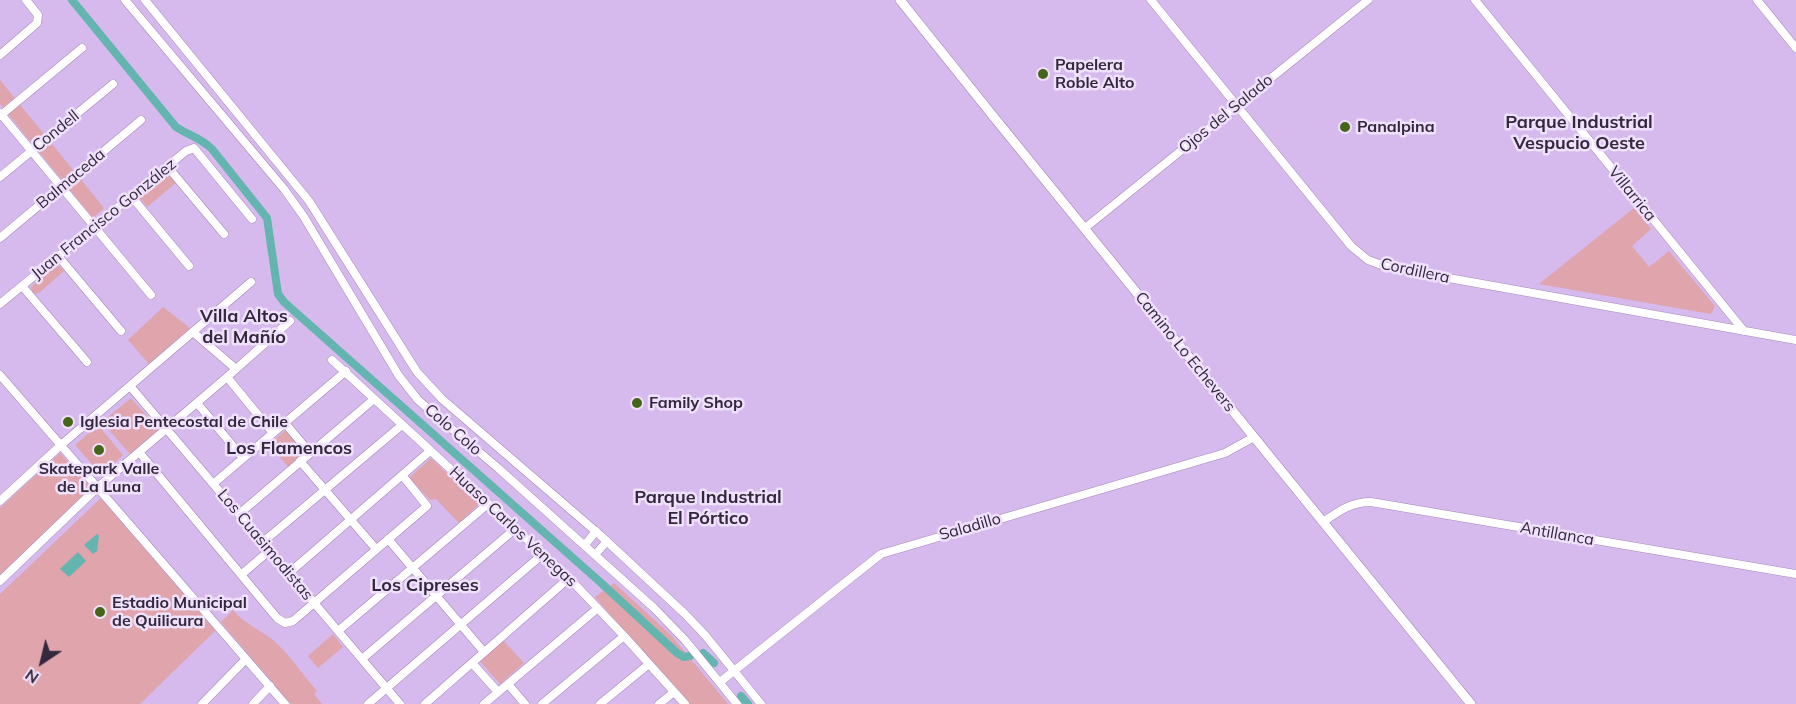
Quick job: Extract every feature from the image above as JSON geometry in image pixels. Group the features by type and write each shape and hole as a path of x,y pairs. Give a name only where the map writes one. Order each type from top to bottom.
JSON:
{"main road":[{"name":"Camino Lo Echevers","path":"900,0 1471,704"}],"street":[{"path":"0,55 36,25 39,19 26,0"},
{"name":"Colo Colo","path":"126,0 284,189 304,217 399,376 418,400 654,608 685,640 737,704"},
{"name":"Colo Colo","path":"145,0 309,201 417,372 428,385 596,531 697,626 761,704"},
{"name":"Cordillera","path":"1151,0 1351,246 1374,263 1796,340"},
{"name":"Ojos del Salado","path":"1084,228 1368,0"},
{"name":"Villarrica","path":"1475,0 1744,332"},
{"path":"1757,0 1796,48"},
{"path":"82,48 1,115 151,295"},
{"name":"Condell","path":"0,177 112,84"},
{"name":"Balmaceda","path":"0,238 141,120"},
{"path":"240,137 249,139 256,135"},
{"name":"Juan Francisco González","path":"0,304 186,151 194,148 252,219"},
{"path":"168,166 224,234"},
{"path":"131,196 189,266"},
{"path":"58,256 121,331"},
{"path":"342,280 354,272"},
{"path":"0,501 61,445 252,282"},
{"path":"348,291 361,284"},
{"path":"22,286 87,362"},
{"path":"0,581 98,487 290,321"},
{"path":"194,332 236,369"},
{"name":"Huaso Carlos Venegas","path":"332,360 569,578 685,704"},
{"path":"213,484 346,371"},
{"path":"0,375 285,704"},
{"path":"227,377 273,433"},
{"name":"Los Cuasimodistas","path":"130,386 400,704"},
{"path":"239,514 374,399"},
{"path":"197,403 243,459"},
{"path":"285,423 310,453"},
{"path":"263,542 402,425"},
{"name":"Saladillo","path":"720,682 881,554 1225,453 1254,437"},
{"path":"289,573 430,451"},
{"path":"139,452 277,618 285,623 293,621 427,506 402,475"},
{"path":"300,461 376,549"},
{"name":"Antillanca","path":"1323,522 1356,503 1371,502 1796,574"},
{"path":"338,631 488,504"},
{"path":"362,659 516,528"},
{"path":"585,545 596,531"},
{"path":"388,539 484,652"},
{"path":"595,555 607,541"},
{"path":"242,574 270,550"},
{"path":"368,704 543,554"},
{"path":"425,704 569,578"},
{"path":"484,704 598,608"},
{"path":"542,704 624,636"},
{"path":"202,704 246,659"},
{"path":"472,663 498,692"},
{"path":"600,704 649,664"},
{"path":"508,684 525,704"},
{"path":"253,704 270,686"},
{"path":"659,704 674,692"}],"shaded area":[{"path":"0,80 104,208 93,218 0,104"},
{"path":"168,172 177,182 147,207 139,197"},
{"path":"1634,208 1651,229 1632,246 1649,267 1669,251 1715,306 1711,314 1539,284"},
{"path":"58,264 64,271 39,293 33,294 31,287"},
{"path":"163,307 190,328 149,364 128,340"},
{"path":"131,398 159,430 130,454 102,422"},
{"name":"Skatepark Valle de La Luna","path":"98,425 123,455 102,475 75,445"},
{"path":"286,430 306,453 289,468 269,444"},
{"path":"60,453 93,489 0,577 0,508"},
{"path":"431,458 479,504 459,523 436,499 430,500 409,478"},
{"name":"Estadio Municipal de Quilicura","path":"101,498 216,630 140,704 0,704 0,594"},
{"path":"97,534 99,536 97,551 93,554 84,545"},
{"path":"78,552 86,561 69,577 60,569"},
{"path":"614,583 670,634 728,704 687,704 595,597"},
{"path":"233,610 280,647 317,691 314,694 322,704 291,704 221,622"},
{"path":"333,634 343,647 318,668 308,656"},
{"path":"503,640 524,663 500,684 480,661"}],"waterway":[{"path":"72,0 176,127 212,149 267,218 278,294 284,302 677,653 684,657 690,656"},
{"path":"703,653 714,663"},
{"path":"741,696 748,704"}],"place":[{"name":"Papelera Roble Alto","path":"1043,74"},
{"name":"Panalpina","path":"1345,127"},
{"name":"Family Shop","path":"637,403"},
{"name":"Iglesia Pentecostal de Chile","path":"68,422"},
{"name":"Skatepark Valle de La Luna","path":"99,450"},
{"name":"Estadio Municipal de Quilicura","path":"100,612"}],"district":[{"name":"Parque Industrial Vespucio Oeste","path":"1579,133"},
{"name":"Villa Altos del Mañío","path":"244,327"},
{"name":"Los Flamencos","path":"289,449"},
{"name":"Parque Industrial El Pórtico","path":"708,508"},
{"name":"Los Cipreses","path":"425,586"}]}
